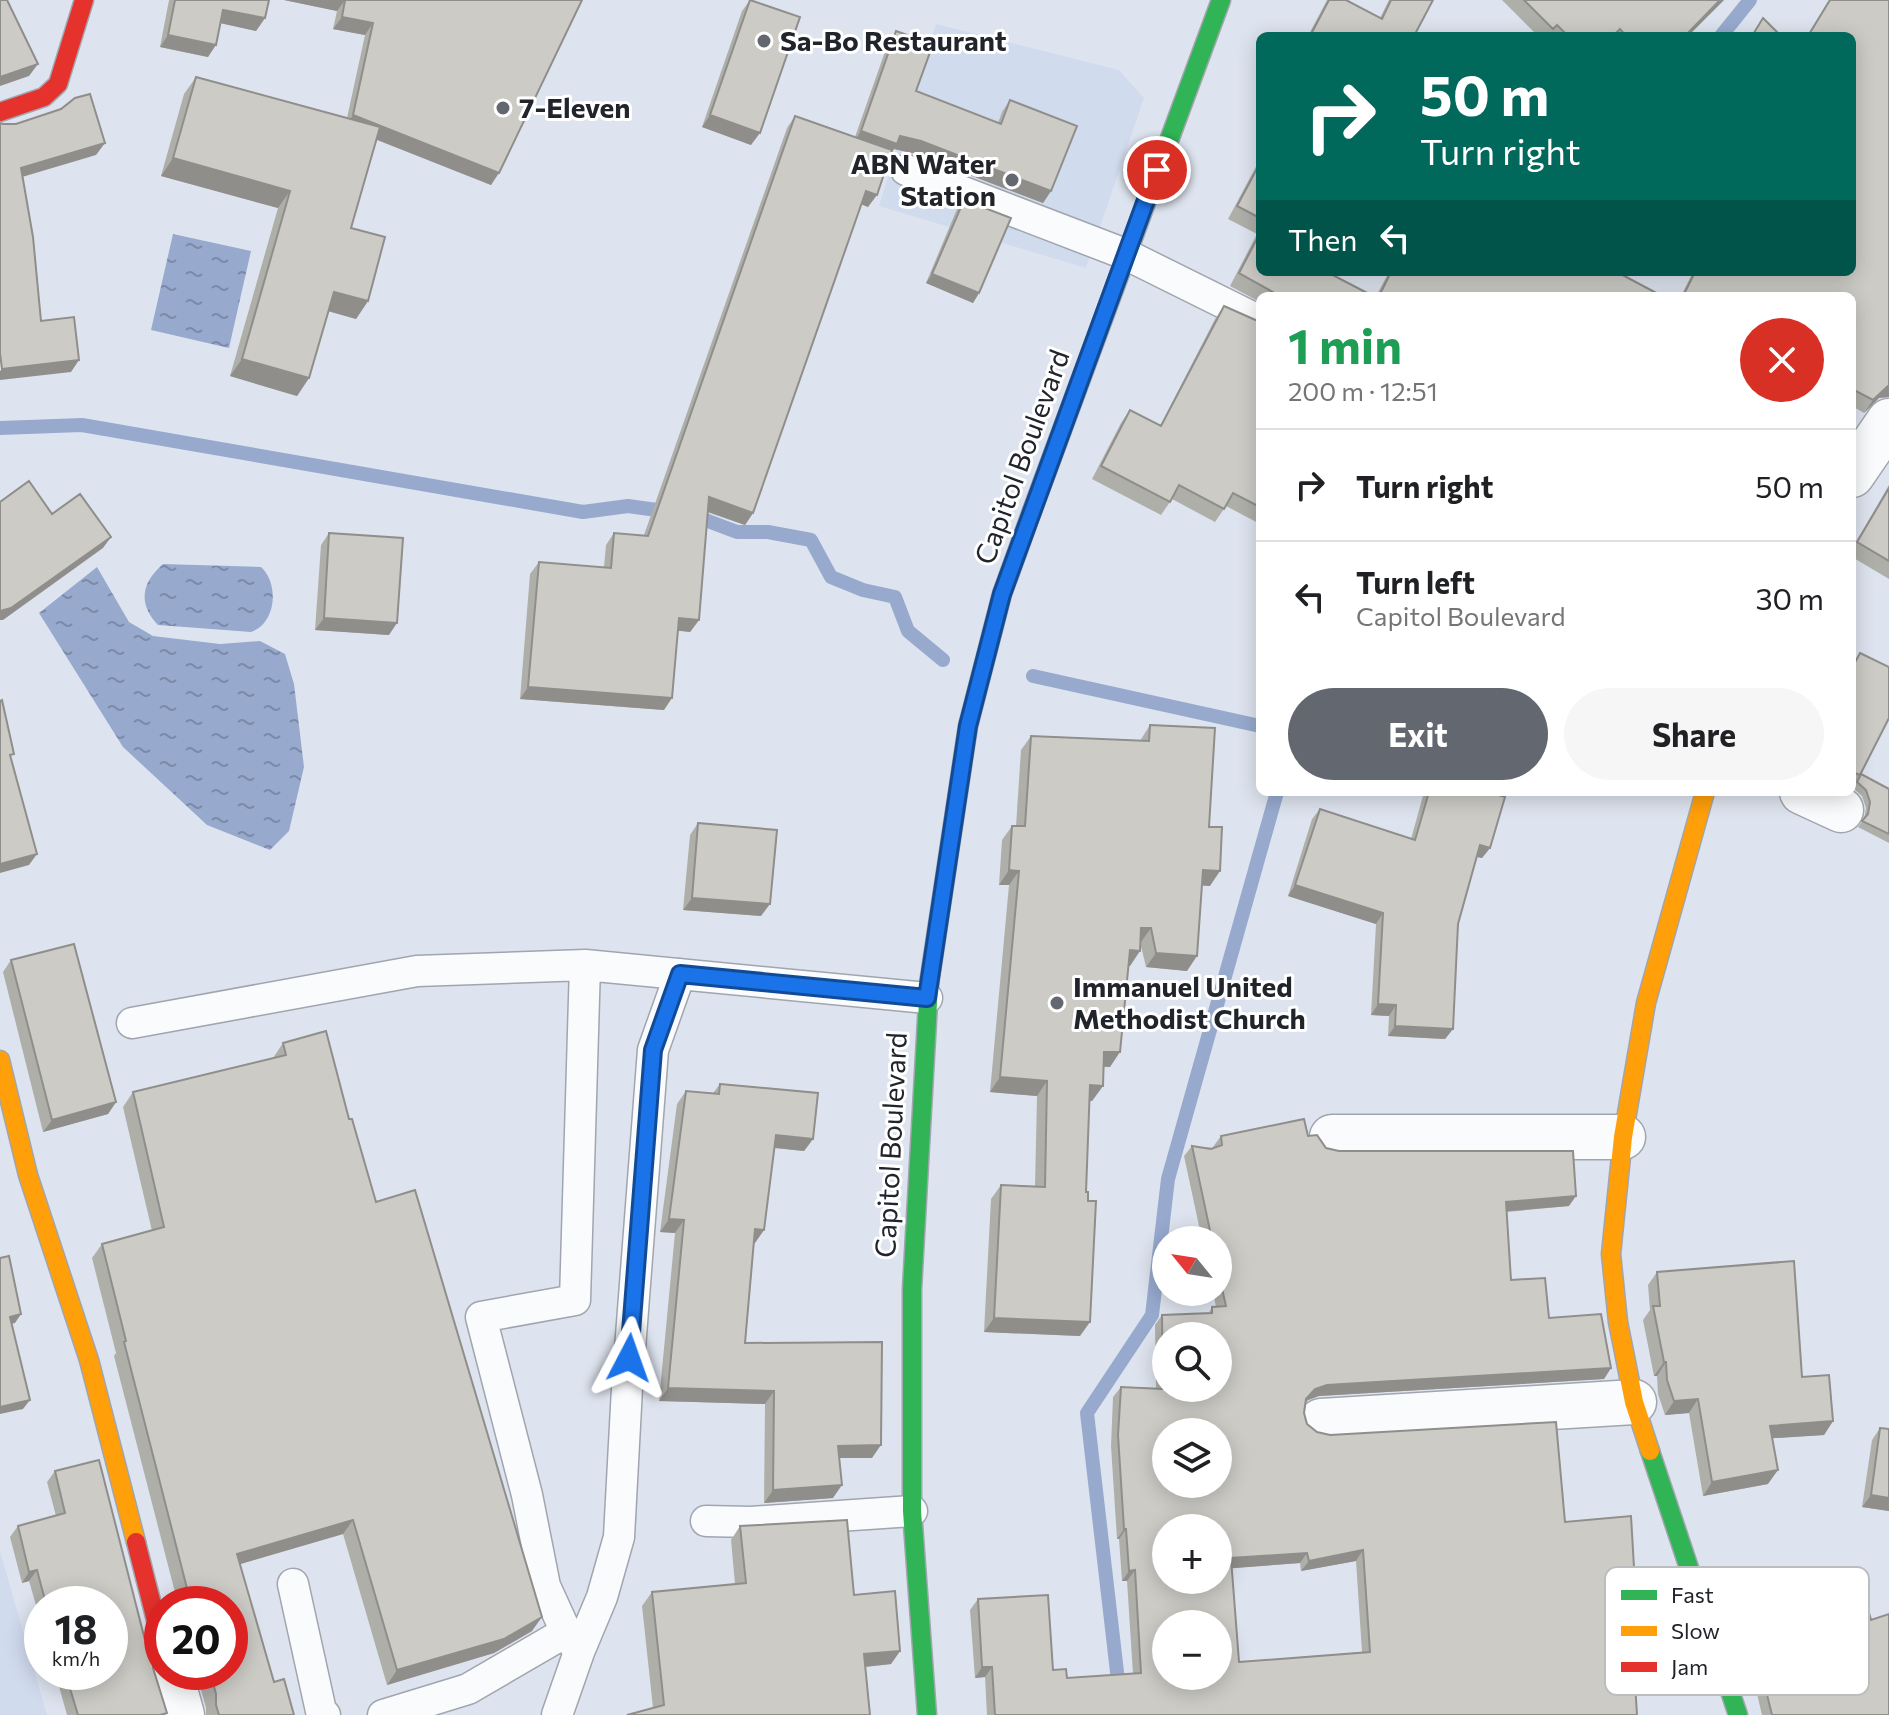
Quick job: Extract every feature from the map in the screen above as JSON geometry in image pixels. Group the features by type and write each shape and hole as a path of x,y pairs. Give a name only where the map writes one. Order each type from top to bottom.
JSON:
{"main road":[{"path":"0,112 44,97 58,84 84,0"},
{"name":"Capitol Boulevard","path":"927,1715 912,1511 912,1289 927,998 968,726 1002,594 1221,0"},
{"path":"1689,1567 1634,1402 1618,1322 1611,1254 1623,1137 1646,1003 1704,796"},
{"path":"0,1060 28,1175 89,1360 147,1586"},
{"path":"1731,1695 1738,1715"}],"street":[{"path":"1856,469 1889,421"},
{"path":"1811,796 1841,810"},
{"path":"1332,1137 1623,1137"},
{"path":"1321,1421 1634,1402"},
{"path":"175,1690 182,1715"}],"lane":[{"path":"906,170 1125,254 1256,319"},
{"path":"132,1023 417,971 585,965 927,998"},
{"path":"573,1642 545,1586 527,1495 481,1317 575,1300 585,965"},
{"path":"557,1715 573,1642 602,1597 619,1537 653,1050 680,974"},
{"path":"706,1521 751,1522 912,1511"},
{"path":"293,1584 321,1711 325,1715"},
{"path":"383,1715 468,1689 573,1642"}],"shaded area":[{"path":"936,24 1119,70 1144,98 1086,268 879,206"},
{"path":"0,1551 24,1635 24,1690 40,1690 47,1715 0,1715"}],"water":[{"path":"173,234 251,251 229,348 151,330"},
{"path":"163,564 261,567 273,592 270,612 260,627 251,632 158,625 147,609 145,594 150,579"},
{"path":"97,567 129,622 153,636 220,644 260,641 285,654 294,684 304,767 289,831 270,850 207,825 123,747 39,613"}],"building":[{"path":"0,0 7,0 38,64 0,77"},
{"path":"175,0 269,0 265,18 223,10 216,45 168,35"},
{"path":"345,0 582,0 499,173 353,115 373,23 342,17"},
{"path":"750,0 800,17 760,133 710,115"},
{"path":"1329,0 1346,0 1382,19 1391,0 1433,0 1416,32 1312,32"},
{"path":"1524,0 1720,0 1689,32 1623,32 1620,29 1617,32 1564,32 1557,25 1553,29"},
{"path":"1830,0 1889,0 1889,385 1873,400 1856,391 1856,292 1685,292 1693,276 1856,276 1856,32 1810,32"},
{"path":"1763,18 1777,32 1754,32"},
{"path":"896,31 933,44 916,91 1001,124 1010,100 1077,126 1051,191 921,141 900,136 897,144 861,131"},
{"path":"196,77 380,127 351,228 385,237 368,301 334,292 309,378 242,359 290,191 173,158"},
{"path":"90,94 105,143 21,168 33,237 41,321 74,317 79,360 2,369 0,123 16,124 61,109 75,98"},
{"path":"795,116 892,150 877,195 866,191 753,513 709,497 699,620 679,618 672,698 528,687 539,562 611,568 614,533 648,536"},
{"path":"1256,170 1256,216 1237,206"},
{"path":"964,200 1011,218 979,293 932,274"},
{"path":"1256,241 1256,276 1335,276 1365,292 1273,292 1239,273"},
{"path":"1389,276 1624,276 1654,292 1381,292"},
{"path":"1224,306 1256,320 1256,505 1233,493 1224,509 1179,485 1170,502 1101,466 1130,410 1161,426"},
{"path":"29,481 52,514 80,494 111,537 11,608 0,611 0,502"},
{"path":"1889,488 1889,561 1857,542"},
{"path":"329,533 403,538 397,623 324,618"},
{"path":"1860,653 1889,667 1889,718 1860,775 1856,774 1856,660"},
{"path":"0,701 14,754 10,755 37,854 0,864"},
{"path":"1150,725 1215,728 1209,827 1222,827 1220,871 1203,870 1197,956 1156,953 1151,928 1141,928 1140,951 1130,950 1120,1052 1104,1052 1103,1086 1090,1085 1086,1192 1088,1201 1096,1201 1090,1322 994,1318 1001,1185 1045,1187 1047,1081 1000,1077 1019,871 1009,870 1012,826 1025,826 1031,736 1149,741"},
{"path":"1861,774 1889,789 1889,834 1862,821 1868,814 1870,802 1866,790 1857,782"},
{"path":"1428,796 1505,797 1490,848 1480,845 1458,924 1453,1029 1395,1026 1396,1005 1378,1004 1383,913 1295,885 1320,809 1415,840"},
{"path":"698,823 777,830 770,904 692,898"},
{"path":"74,944 116,1102 52,1120 11,960"},
{"path":"326,1031 349,1119 352,1119 376,1202 415,1190 542,1617 504,1639 397,1670 353,1520 237,1554 246,1586 186,1586 102,1244 164,1227 133,1092 286,1055 283,1043"},
{"path":"720,1084 818,1093 813,1139 776,1135 764,1230 755,1229 745,1343 882,1342 881,1445 838,1446 842,1485 773,1490 774,1391 668,1388 684,1220 669,1219 686,1091 719,1094"},
{"path":"1304,1119 1308,1136 1317,1135 1326,1148 1339,1151 1573,1151 1576,1196 1506,1202 1511,1280 1545,1278 1549,1318 1601,1314 1611,1368 1327,1385 1315,1389 1306,1399 1304,1413 1307,1424 1317,1432 1330,1435 1556,1422 1565,1522 1631,1516 1634,1567 1605,1567 1605,1695 1636,1695 1637,1715 995,1715 992,1667 982,1667 978,1599 1048,1595 1053,1670 1066,1669 1067,1678 1141,1673 1135,1570 1129,1571 1124,1529 1118,1435 1121,1387 1152,1388 1152,1402 1232,1402 1232,1322 1162,1322 1162,1315 1212,1313 1212,1307 1232,1306 1232,1226 1209,1226 1192,1146 1211,1149 1222,1145 1221,1136","holes":["1152,1514 1232,1514 1232,1558 1307,1553 1309,1561 1363,1550 1370,1652 1239,1662 1232,1571 1232,1594 1152,1594"]},
{"path":"9,1256 21,1314 10,1317 30,1400 0,1407 0,1258"},
{"path":"1794,1261 1802,1377 1829,1375 1833,1421 1770,1426 1778,1470 1712,1482 1698,1399 1674,1401 1667,1380 1653,1306 1660,1306 1657,1272"},
{"path":"1880,1428 1889,1429 1889,1498 1871,1495"},
{"path":"99,1460 144,1636 144,1690 160,1690 167,1713 78,1715 70,1690 128,1690 128,1586 41,1586 37,1570 29,1572 18,1526 65,1513 55,1471"},
{"path":"847,1520 854,1595 895,1591 900,1651 864,1654 870,1715 627,1715 664,1705 652,1592 746,1583 740,1526"},
{"path":"248,1592 274,1682 284,1679 294,1715 219,1715 215,1690 248,1690"},
{"path":"1869,1613 1871,1620 1889,1614 1889,1715 1772,1715 1767,1695 1869,1695"}],"waterway":[{"path":"1724,32 1750,0"},
{"path":"0,428 82,425 583,512 628,506 671,512"},
{"path":"692,515 737,532 768,532 811,540 831,577 863,590 895,597 908,631 943,660"},
{"path":"1033,676 1256,725"},
{"path":"1122,1715 1087,1413 1152,1315 1168,1179 1276,796"}],"traffic: fast":[{"path":"1032,511 1221,0"},
{"path":"927,1715 912,1511 912,1289 929,984"},
{"path":"1650,1451 1689,1567"},
{"path":"1731,1695 1738,1715"}],"traffic: slow":[{"path":"929,984 968,726 1002,594 1032,511"},
{"path":"1650,1451 1634,1402 1618,1322 1611,1254 1623,1137 1646,1003 1704,796"},
{"path":"0,1060 28,1175 89,1360 136,1542"}],"traffic: jam":[{"path":"0,112 44,97 58,84 84,0"},
{"path":"136,1542 147,1586"}],"place":[{"name":"Sa-Bo Restaurant","path":"764,41"},
{"name":"7-Eleven","path":"503,108"},
{"name":"ABN Water Station","path":"1012,180"},
{"name":"Immanuel United Methodist Church","path":"1057,1003"}],"route":[{"path":"629,1358 653,1050 680,974 927,998 968,726 1002,594 1157,170"}]}
